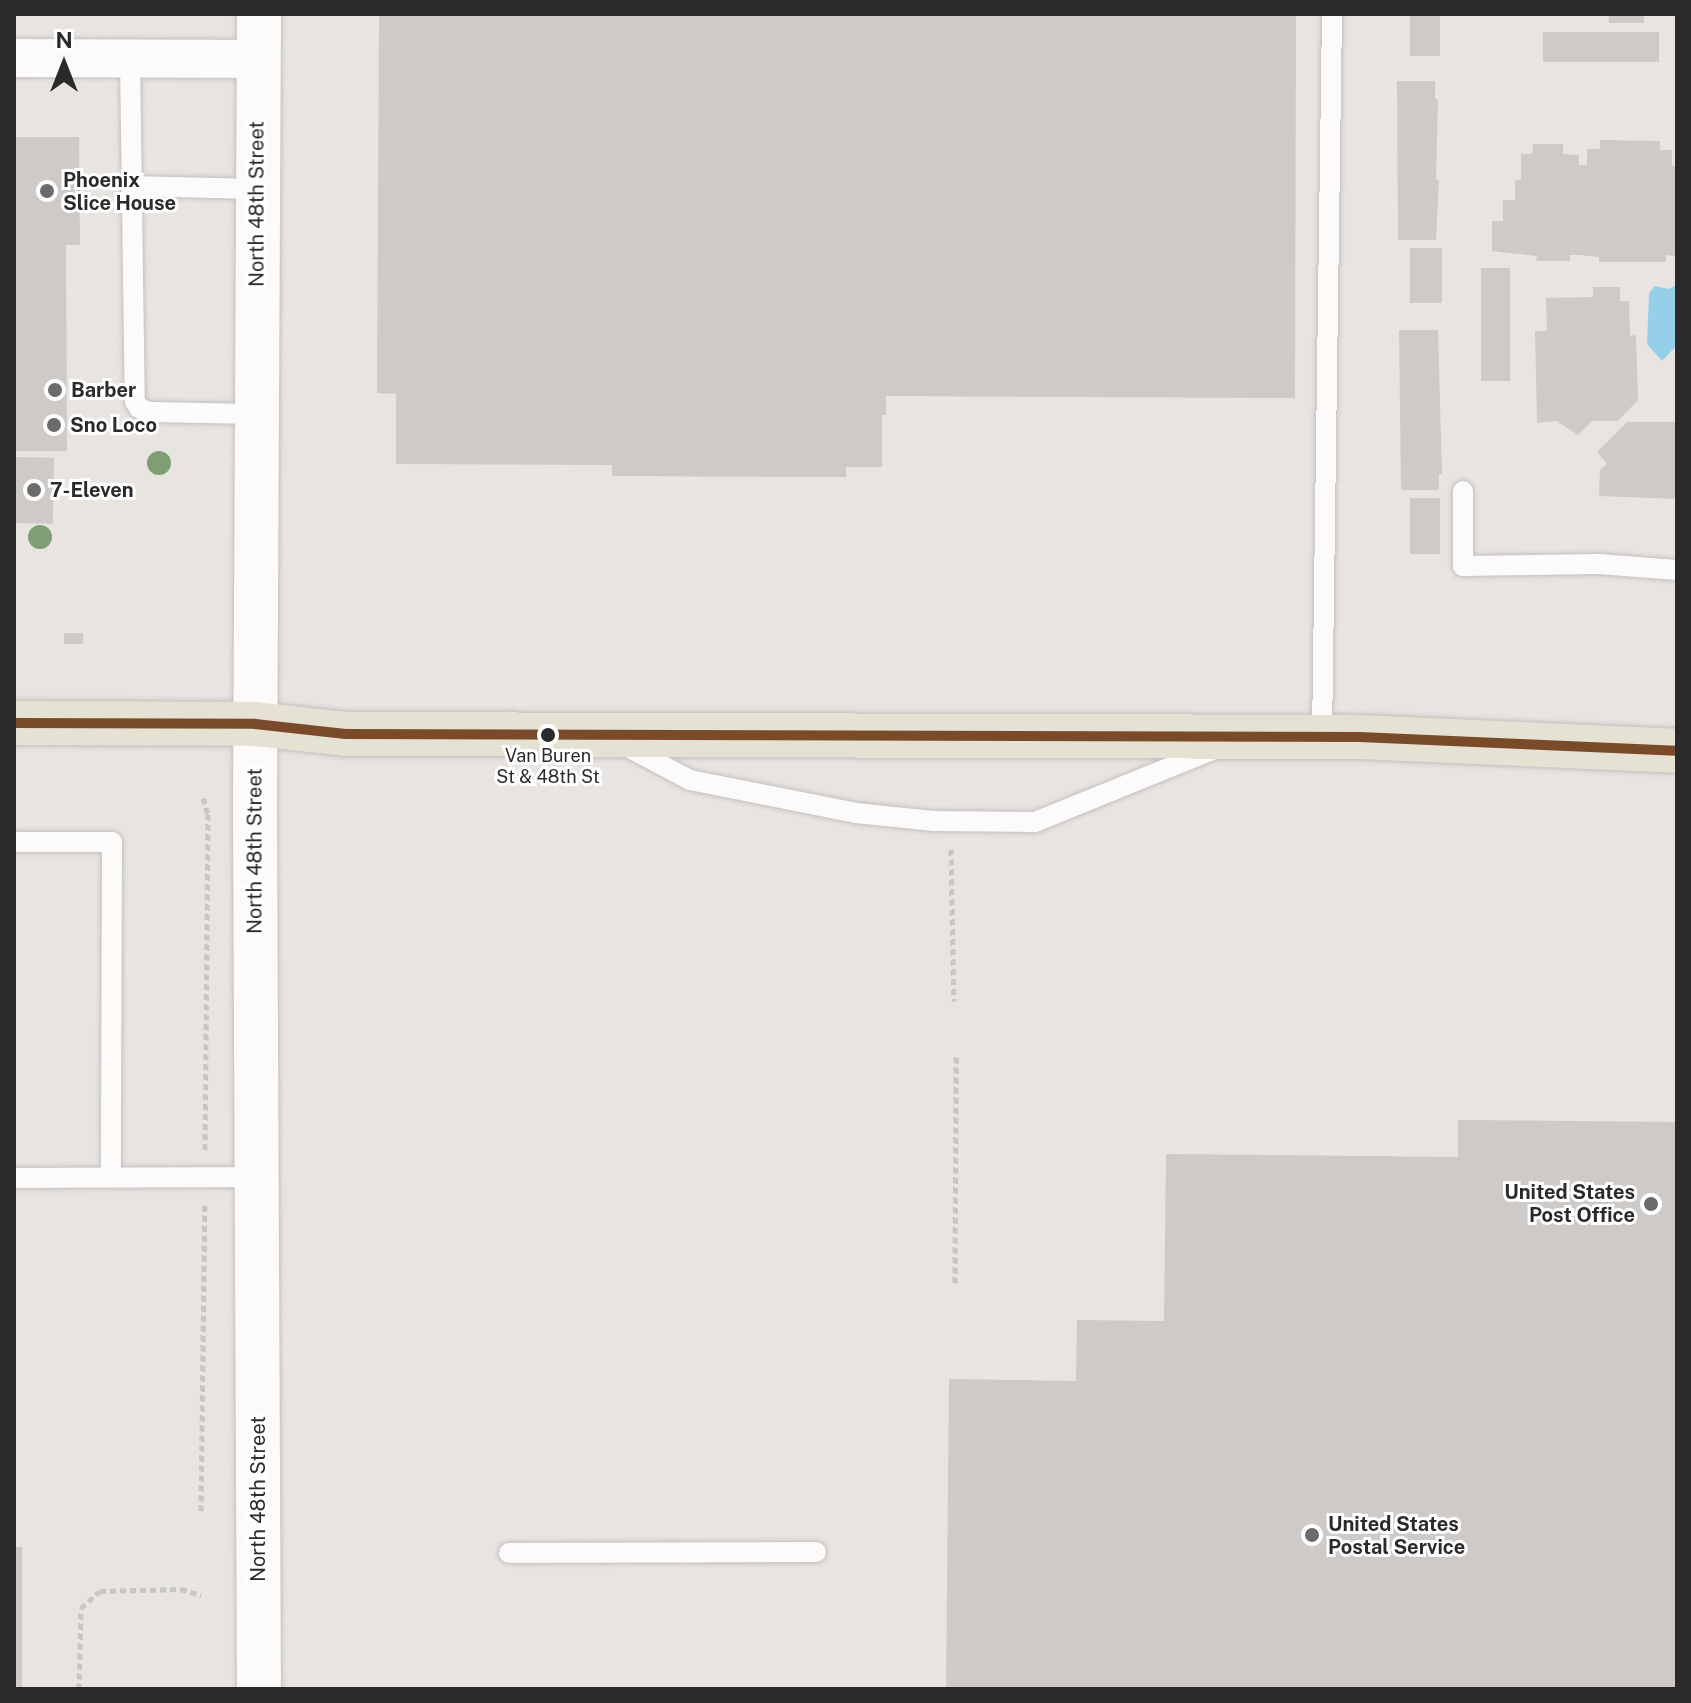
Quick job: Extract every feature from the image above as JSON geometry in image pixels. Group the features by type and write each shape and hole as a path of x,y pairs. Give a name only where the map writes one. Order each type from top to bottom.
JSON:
{"main road":[{"path":"14,723 255,724 345,734 1322,737 1677,751"}],"street":[{"name":"North 48th Street","path":"259,14 255,724 259,1689"},
{"path":"14,58 258,59"}],"lane":[{"path":"1322,737 1332,14"},
{"path":"130,59 135,401 139,408 149,412 257,414"},
{"path":"131,186 257,189"},
{"path":"1463,491 1463,566 1599,564 1677,570"},
{"path":"604,735 690,780 856,813 933,821 1035,822 1243,737"},
{"path":"14,842 112,842 111,1177"},
{"path":"14,1178 256,1177"},
{"path":"509,1553 816,1552"}],"path":[{"path":"950,840 954,1001"},
{"path":"955,1283 956,1055"},
{"path":"79,1689 81,1608 100,1591 181,1589 201,1595"}],"water":[{"path":"1677,285 1677,345 1662,361 1647,344 1649,293 1655,286 1668,289"}],"building":[{"path":"379,14 1296,14 1295,398 886,396 886,415 882,415 882,467 846,467 846,477 612,476 612,465 396,464 396,394 377,393"},
{"path":"1410,14 1440,14 1440,56 1410,56"},
{"path":"1609,14 1644,14 1644,23 1609,23"},
{"path":"1543,32 1659,32 1659,62 1543,62"},
{"path":"1397,81 1435,81 1435,99 1438,99 1436,180 1439,180 1436,240 1398,240"},
{"path":"14,137 79,137 80,245 66,245 67,451 14,451"},
{"path":"1600,140 1660,141 1660,150 1672,150 1672,166 1677,166 1677,256 1666,255 1666,262 1599,262 1599,257 1580,255 1570,255 1570,261 1536,261 1537,256 1492,251 1492,221 1503,221 1503,200 1515,200 1515,180 1521,180 1521,154 1532,154 1533,144 1563,144 1563,154 1579,155 1579,165 1587,165 1587,149 1600,149"},
{"path":"1410,248 1442,248 1442,303 1410,303"},
{"path":"1481,268 1510,268 1510,381 1481,381"},
{"path":"1593,287 1620,287 1620,301 1629,301 1630,336 1636,335 1638,400 1618,421 1592,421 1578,435 1557,421 1537,423 1535,331 1547,331 1546,298 1593,297"},
{"path":"1399,330 1438,330 1442,474 1439,474 1439,490 1401,490"},
{"path":"1627,422 1677,422 1677,499 1599,496 1600,470 1607,464 1597,452"},
{"name":"7-Eleven","path":"14,457 54,458 53,524 14,523"},
{"path":"1410,498 1440,498 1440,554 1410,554"},
{"path":"64,633 83,633 83,644 64,644"},
{"name":"United States Postal Service","path":"1458,1120 1677,1122 1677,1689 946,1689 949,1379 1076,1381 1077,1320 1164,1321 1166,1154 1458,1157"},
{"path":"14,1547 22,1547 22,1689 14,1689"}],"transit line":[{"path":"14,723 255,724 345,734 1359,737 1677,751"}],"place":[{"name":"Phoenix Slice House","path":"47,191"},
{"name":"Barber","path":"55,390"},
{"name":"Sno Loco","path":"54,425"},
{"name":"7-Eleven","path":"34,490"},
{"name":"Van Buren St & 48th St","path":"548,735"},
{"name":"United States Post Office","path":"1651,1204"},
{"name":"United States Postal Service","path":"1312,1535"}]}
